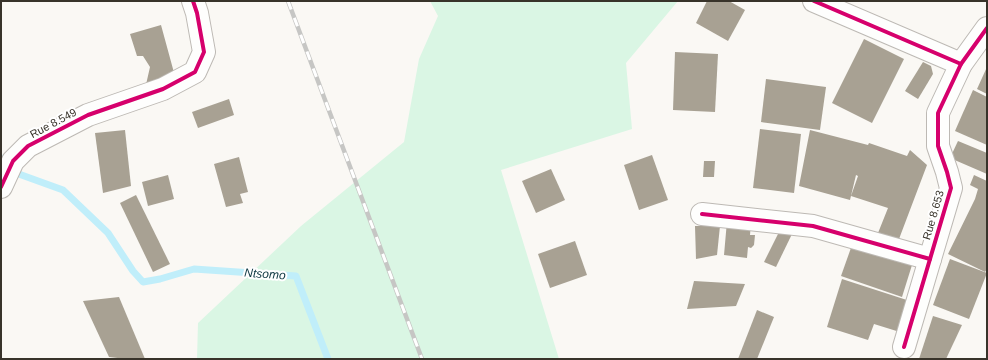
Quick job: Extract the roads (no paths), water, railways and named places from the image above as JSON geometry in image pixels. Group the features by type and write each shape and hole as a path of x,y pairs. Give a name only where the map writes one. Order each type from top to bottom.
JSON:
{"street":[{"name":"Rue 8.549","path":"1,188 13,162 28,146 88,115 163,89 195,72 204,52 197,13 193,1"},
{"path":"814,1 961,64"},
{"name":"Rue 8.653","path":"904,347 951,188 938,146 938,113 961,64 987,28"},
{"path":"702,214 813,226 930,259"}],"waterway":[{"name":"Ntsomo","path":"1,158 16,173 63,190 108,233 133,271 143,282 160,279 194,269 296,276 328,359"}],"railway":[{"path":"288,1 422,359"}]}
